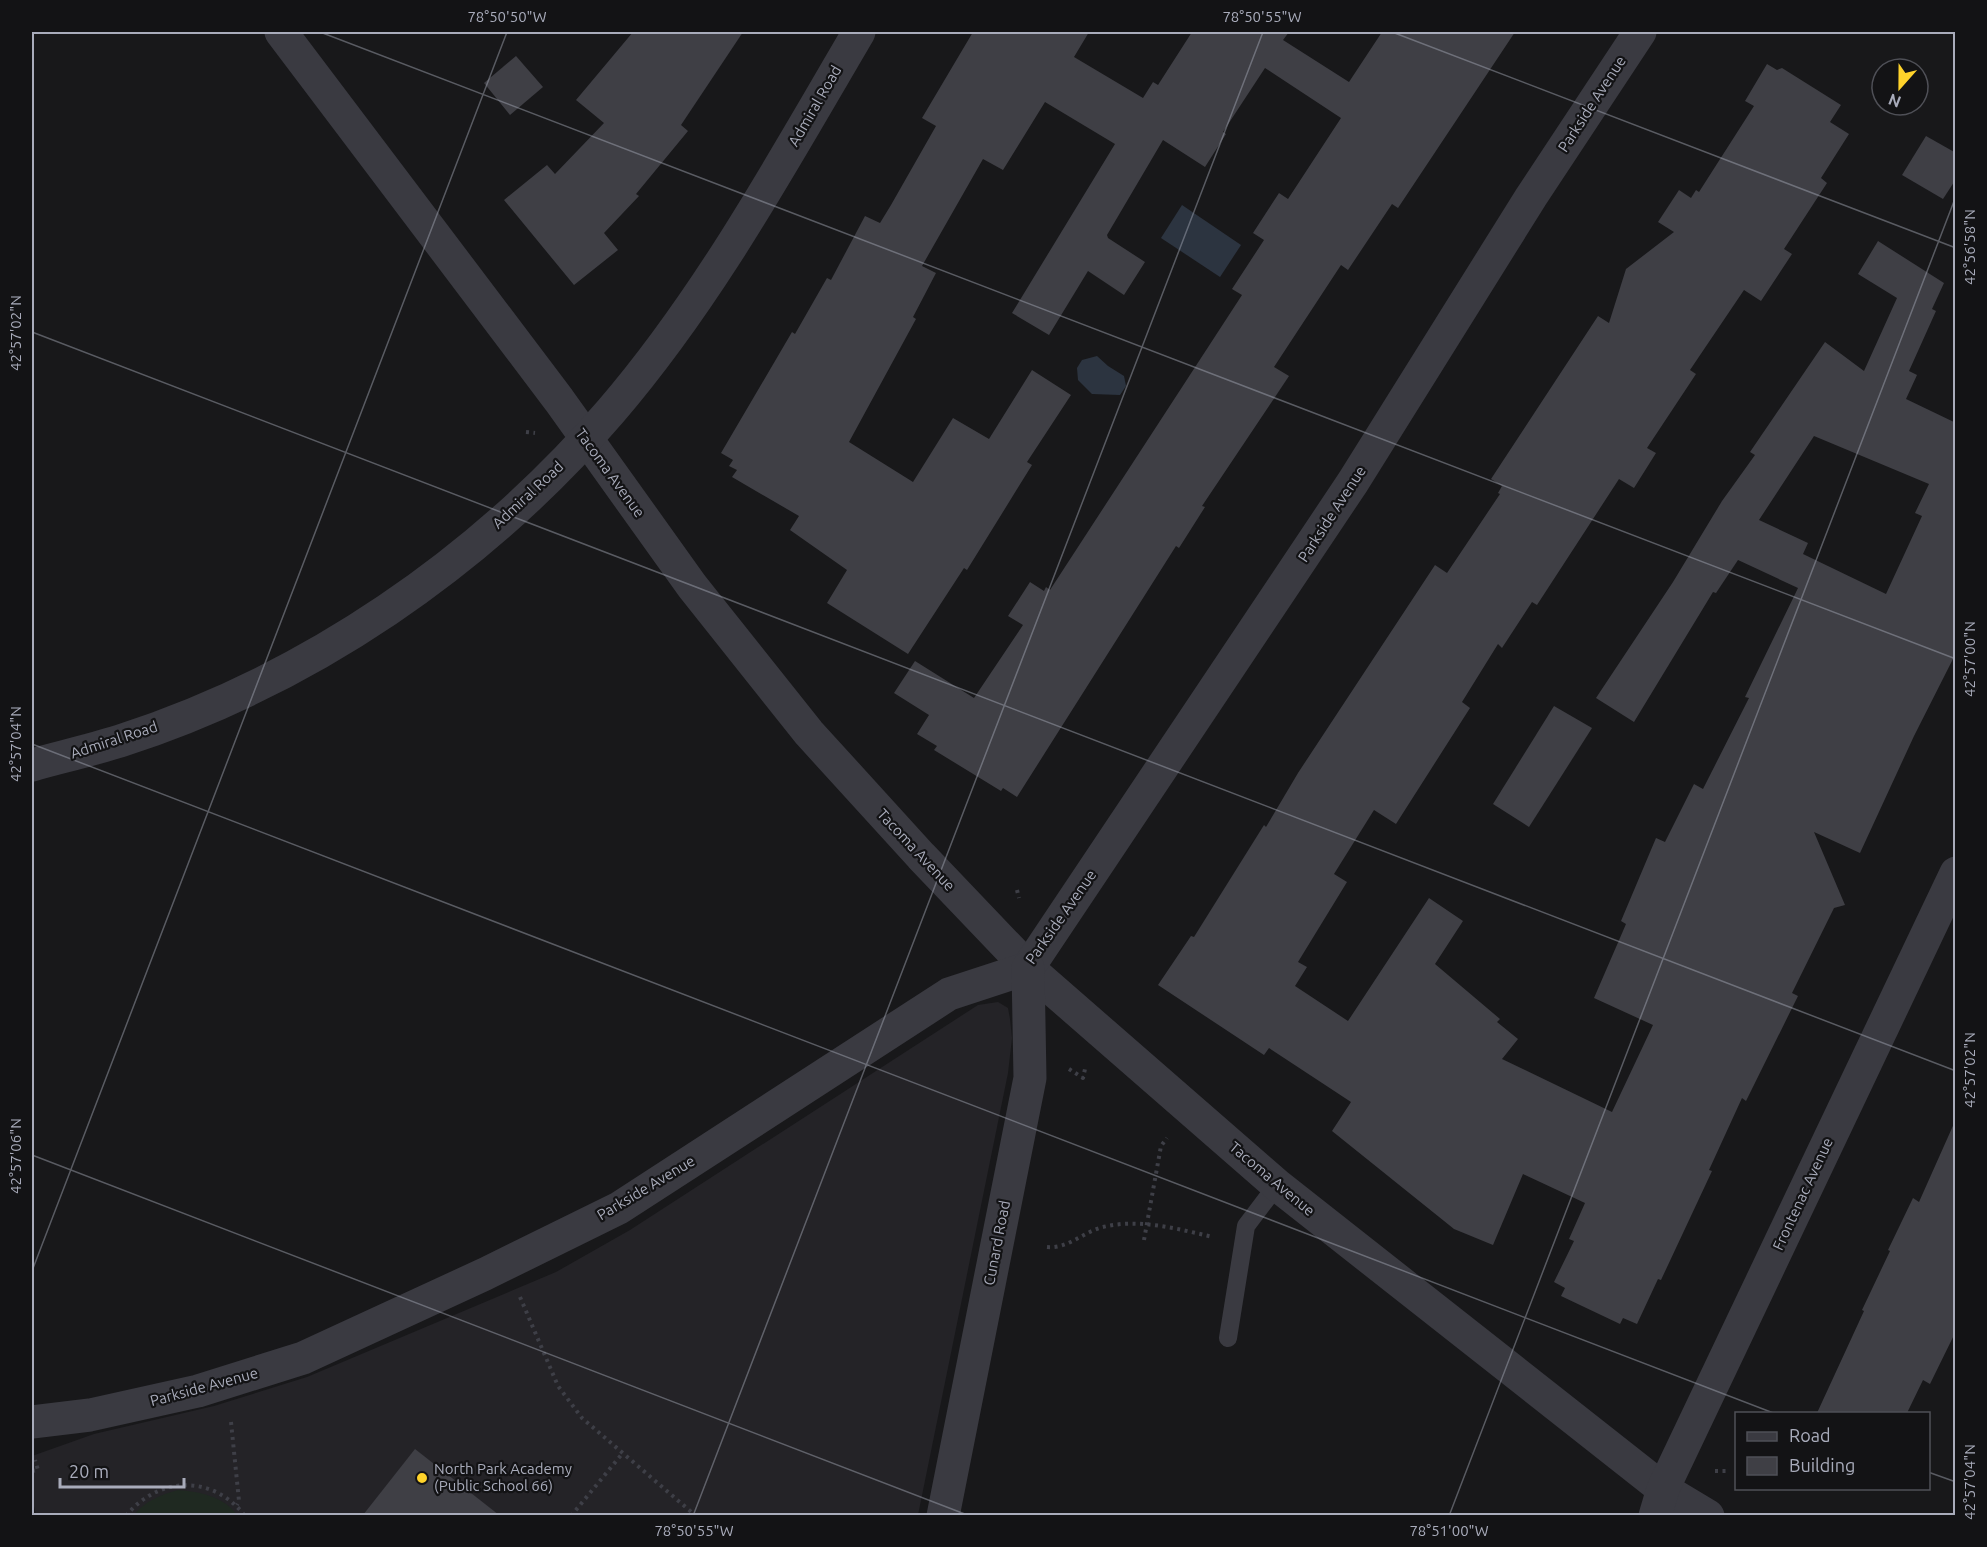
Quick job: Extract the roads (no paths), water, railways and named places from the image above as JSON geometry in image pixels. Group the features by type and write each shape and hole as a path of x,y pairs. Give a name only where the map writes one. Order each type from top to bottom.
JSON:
{"street":[{"name":"Tacoma Avenue","path":"281,32 437,236 692,586 809,733 921,856 1028,968 1277,1185 1659,1502 1708,1515"},
{"name":"Admiral Road","path":"32,765 121,741 218,704 306,660 388,611 495,527 558,469 611,411 682,319 774,176 859,32"},
{"name":"Parkside Avenue","path":"32,1422 90,1415 198,1391 303,1358 485,1274 619,1208 949,994 1028,968 1353,482 1531,197 1640,32"},
{"name":"Frontenac Avenue","path":"1659,1502 1956,873"},
{"name":"Cunard Road","path":"943,1515 1030,1078 1028,968"}],"lane":[{"path":"1228,1338 1246,1226 1277,1185"}],"water":[{"path":"1182,205 1241,245 1220,277 1161,238"},
{"path":"1097,356 1124,376 1126,386 1120,395 1092,394 1078,380 1077,368 1082,360"}],"place":[{"name":"North Park Academy (Public School 66)","path":"422,1478"}]}
